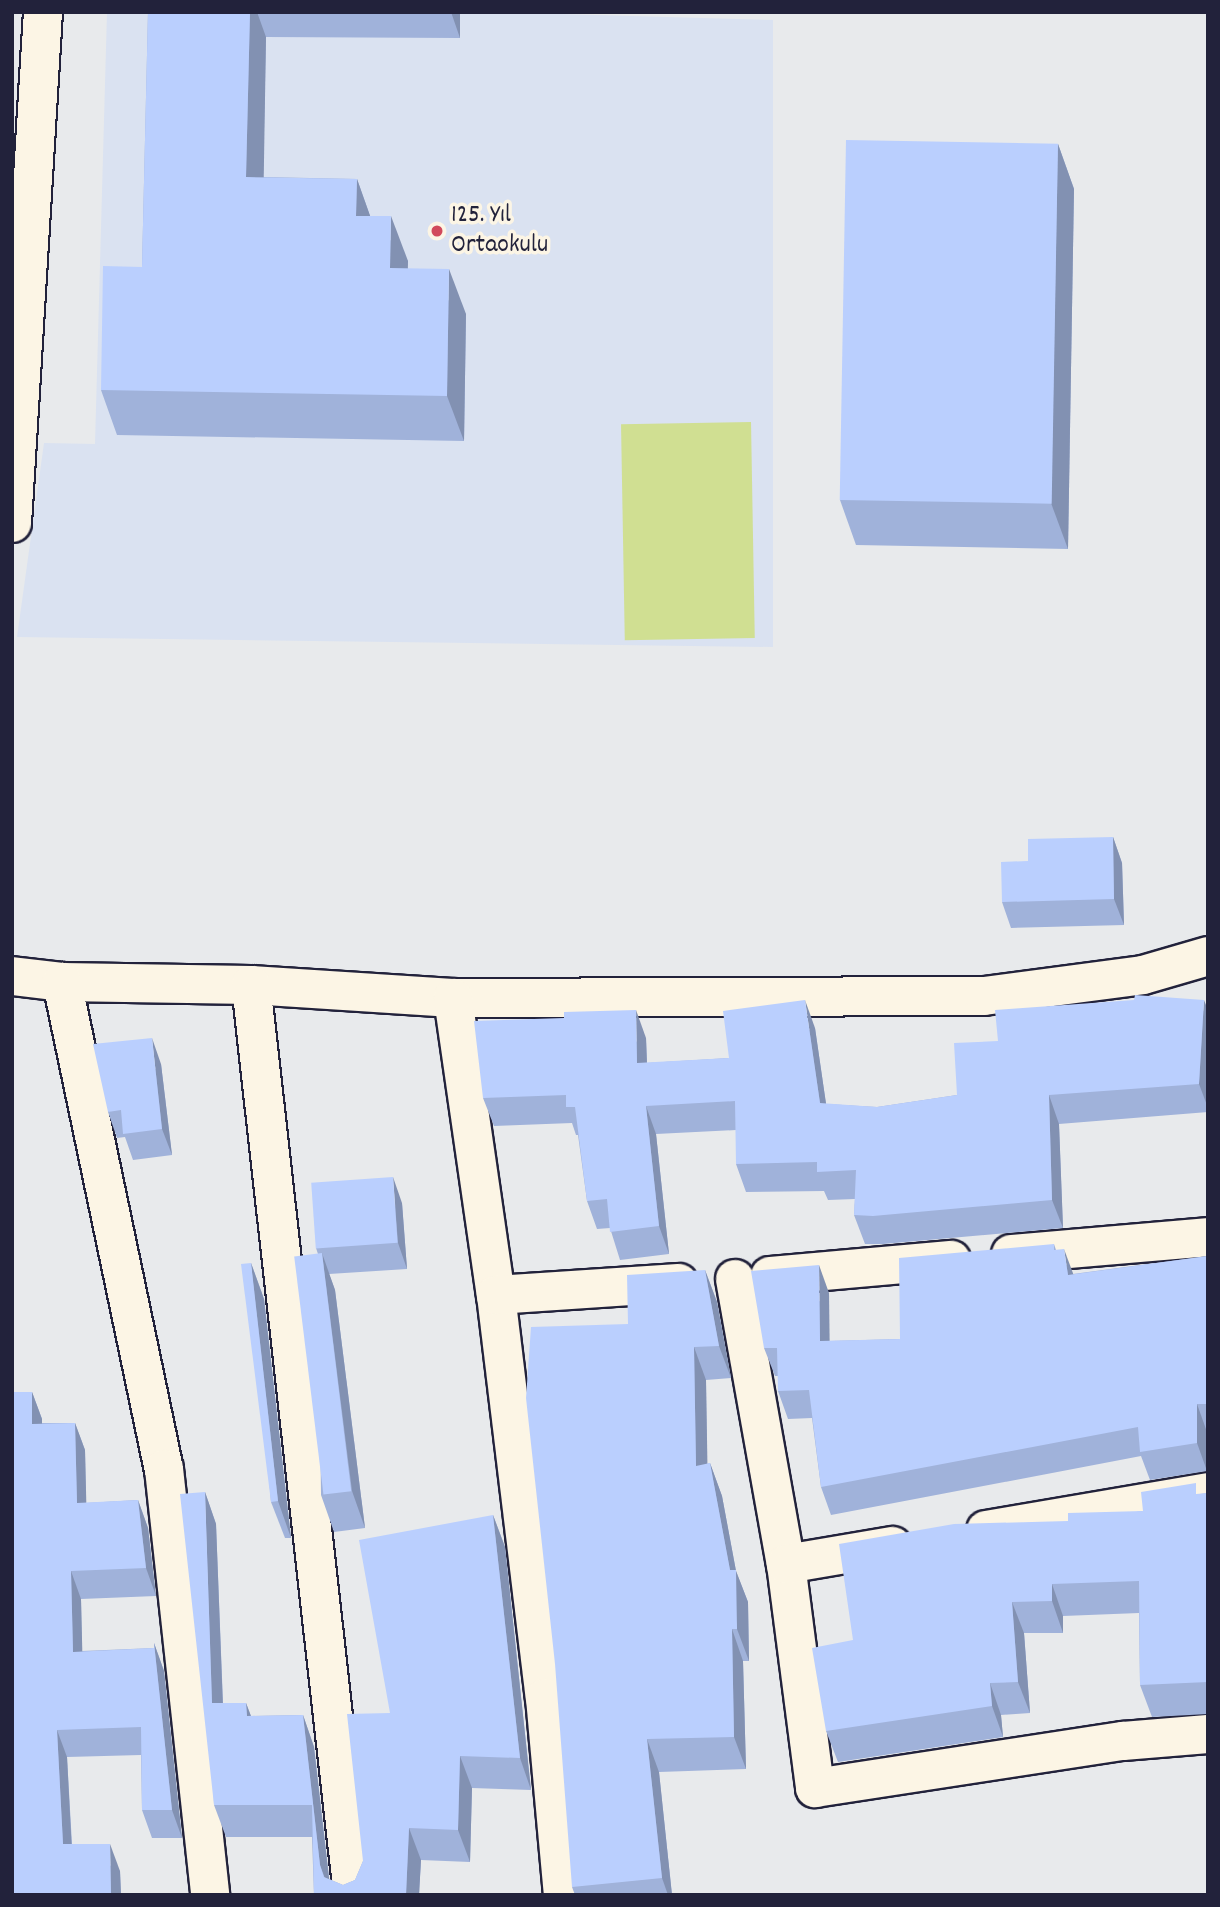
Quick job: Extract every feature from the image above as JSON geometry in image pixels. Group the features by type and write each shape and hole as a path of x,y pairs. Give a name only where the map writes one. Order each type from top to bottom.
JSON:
{"street":[{"path":"12,523 43,12"},
{"path":"12,976 62,982 251,985 453,998 984,996 1143,975 1208,956"},
{"path":"62,982 164,1469 210,1895"},
{"path":"251,985 354,1895"},
{"path":"453,998 496,1294 545,1698 563,1895"},
{"path":"496,1294 735,1279 1208,1237"},
{"path":"735,1279 786,1564 815,1788 1123,1741 1208,1734"},
{"path":"786,1564 1208,1492"}],"shaded area":[{"name":"125. Yıl Ortaokulu","path":"107,12 487,12 773,20 773,647 17,637 44,443 95,444"}],"green space":[{"path":"751,422 755,638 625,640 621,424"}],"building":[{"path":"148,12 250,12 246,177 357,179 356,216 391,216 390,268 449,269 447,396 101,390 103,266 142,267"},
{"path":"846,140 1058,144 1052,504 840,500"},
{"path":"1113,837 1114,899 1002,902 1001,862 1028,861 1028,839"},
{"path":"1135,995 1204,1000 1199,1084 1049,1095 1052,1200 873,1216 854,1215 856,1170 817,1172 817,1162 736,1164 735,1101 646,1106 659,1226 610,1232 607,1199 587,1201 575,1107 566,1107 566,1095 483,1098 474,1021 564,1018 564,1012 636,1010 637,1063 729,1058 723,1011 805,1000 820,1103 877,1107 957,1095 954,1043 998,1041 995,1010 1134,1000"},
{"path":"152,1038 162,1129 123,1134 121,1110 108,1112 93,1044"},
{"path":"393,1177 398,1243 316,1249 311,1183"},
{"path":"1054,1244 1054,1250 1064,1249 1068,1275 1208,1256 1208,1404 1197,1404 1197,1443 1140,1452 1138,1427 821,1487 809,1390 778,1391 777,1348 764,1348 751,1271 819,1265 820,1341 900,1339 899,1258"},
{"path":"322,1253 351,1491 323,1495 294,1256"},
{"path":"251,1263 278,1501 271,1502 241,1264"},
{"path":"705,1270 719,1346 694,1347 696,1466 710,1463 730,1570 736,1570 737,1629 732,1629 734,1737 647,1739 662,1878 572,1887 555,1664 526,1398 531,1327 628,1324 627,1275"},
{"path":"12,1392 32,1392 32,1424 75,1423 77,1503 138,1500 146,1568 71,1571 73,1652 154,1648 154,1643 172,1810 142,1810 141,1727 57,1730 63,1844 110,1844 111,1895 12,1895"},
{"path":"1196,1483 1196,1494 1208,1493 1208,1682 1140,1685 1139,1581 1052,1584 1052,1601 1012,1602 1018,1682 990,1683 992,1706 826,1731 812,1648 853,1640 839,1544 954,1524 1068,1521 1068,1513 1143,1511 1141,1492"},
{"path":"205,1492 212,1703 246,1703 247,1716 303,1715 320,1865 324,1877 343,1885 355,1880 363,1861 347,1714 390,1713 359,1540 493,1515 520,1758 460,1756 458,1830 409,1828 406,1895 314,1895 312,1805 214,1805 180,1494"}],"place":[{"name":"125. Yıl Ortaokulu","path":"437,231"}]}
